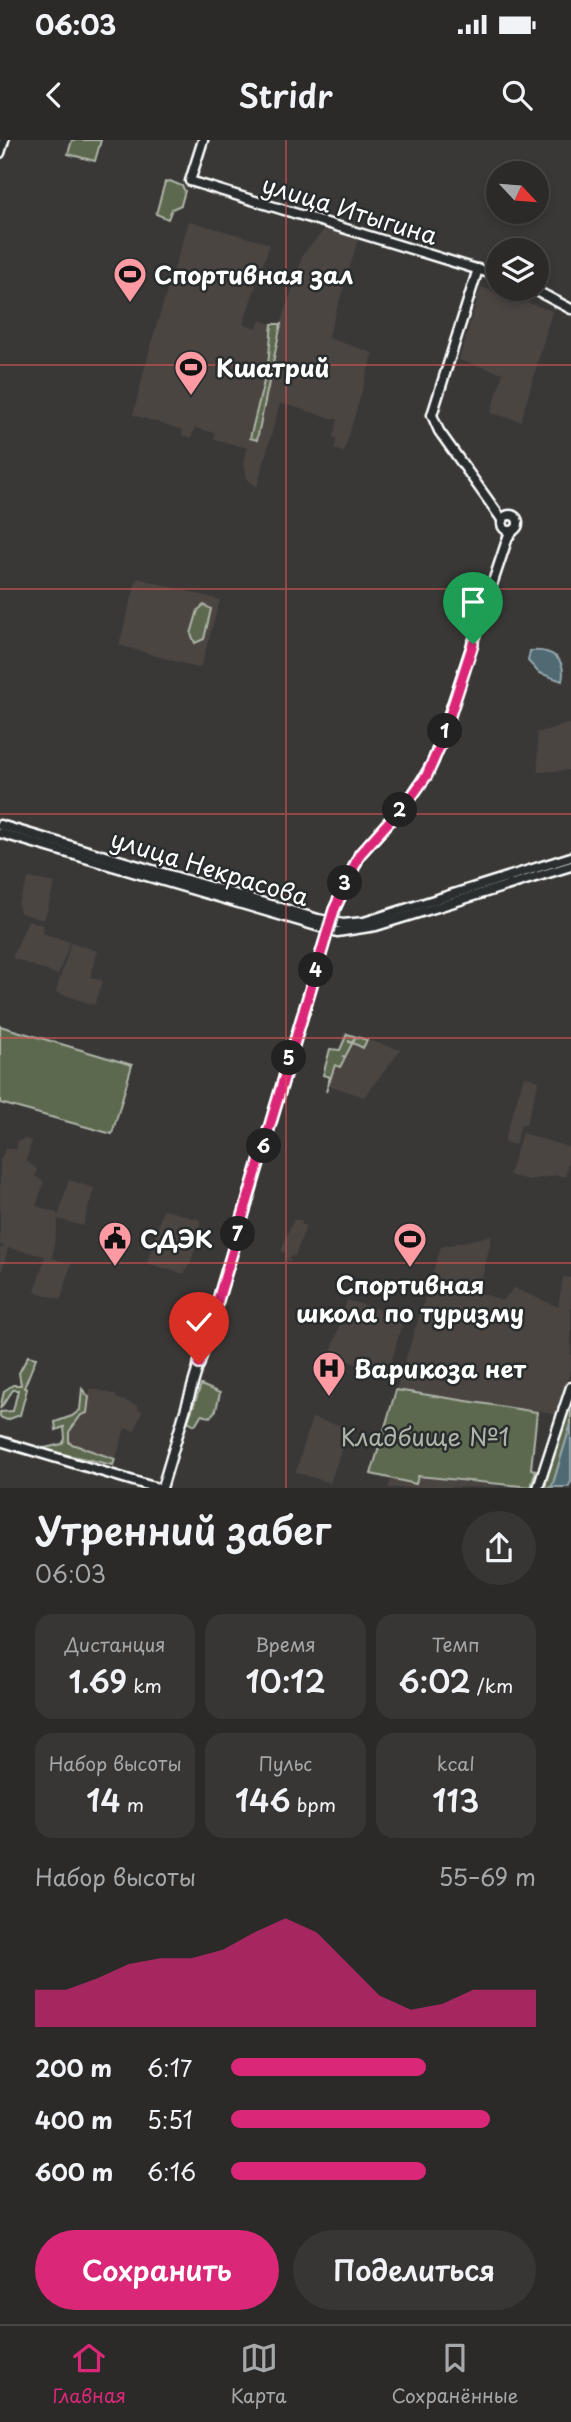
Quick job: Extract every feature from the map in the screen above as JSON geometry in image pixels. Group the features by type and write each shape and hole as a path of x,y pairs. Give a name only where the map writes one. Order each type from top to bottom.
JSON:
{"main road":[{"path":"0,153 4,140"},
{"name":"улица Итыгина","path":"203,140 190,181 486,272"},
{"path":"0,1441 160,1488 330,926 360,854 412,796 433,762 506,524 469,475 432,415 478,269"},
{"path":"549,297 571,309"},
{"name":"улица Некрасова","path":"0,825 330,926 364,922 571,857"},
{"name":"улица Некрасова","path":"0,833 330,926 358,931 571,866"},
{"path":"538,1488 571,1387"}],"shaded area":[{"path":"189,221 270,244 243,324 257,328 260,320 272,324 268,365 251,438 257,440 281,324 303,254 324,230 358,240 328,338 373,353 344,452 334,449 337,439 333,437 338,420 280,403 257,487 247,479 244,462 247,448 214,439 215,433 195,428 191,438 182,435 183,430 133,415 152,340"},
{"path":"481,287 486,289 486,301 522,301 552,311 521,421 491,413 503,373 459,360"},
{"path":"137,578 220,600 201,666 198,668 119,645"},
{"path":"571,723 571,770 538,772 537,733"},
{"path":"29,878 55,883 44,920 20,913 18,904"},
{"path":"28,920 43,925 42,933 70,942 58,975 12,958"},
{"path":"71,942 97,951 90,977 103,981 94,1005 56,992"},
{"path":"344,1033 401,1050 364,1097 328,1085"},
{"path":"524,1076 539,1081 526,1125 521,1124 515,1145 504,1142"},
{"path":"522,1133 571,1148 565,1177 557,1175 529,1180 509,1175"},
{"path":"17,1141 32,1141 26,1161 37,1169 35,1176 44,1182 36,1206 57,1213 58,1217 69,1180 94,1188 83,1226 58,1219 52,1258 71,1264 61,1299 35,1292 45,1256 8,1248 0,1278 0,1248 5,1247 0,1245 0,1160 5,1149 17,1149"},
{"path":"163,1209 200,1220 200,1231 192,1259 184,1274 147,1263"},
{"path":"293,1220 303,1220 301,1224 306,1226 295,1256 289,1257 291,1262 284,1259 286,1253 281,1251"},
{"path":"492,1235 479,1292 502,1301 514,1288 558,1307 563,1277 571,1278 571,1370 555,1415 538,1410 537,1412 396,1390 441,1247"},
{"path":"347,1300 404,1317 388,1373 330,1356"},
{"path":"91,1388 116,1395 116,1398 139,1406 138,1409 142,1411 135,1431 125,1428 114,1464 64,1450 71,1431 65,1428 76,1411 83,1411"},
{"path":"312,1418 349,1428 330,1483 296,1472"},
{"path":"417,1476 503,1487 388,1488 392,1479 415,1483"}],"green space":[{"path":"72,140 101,140 95,161 68,154"},
{"path":"170,181 182,186 185,191 181,205 172,209 168,219 156,214 165,182"},
{"path":"272,324 281,324 257,440 250,438 268,365"},
{"path":"204,605 211,609 204,639 195,643 191,634 198,610"},
{"path":"0,1026 132,1065 112,1134 0,1103"},
{"path":"347,1034 367,1040 363,1048 353,1043 355,1037 352,1042 348,1041 352,1044 345,1057 342,1056 345,1058 340,1067 335,1065 326,1092 330,1077 323,1075 330,1049 340,1050"},
{"path":"28,1356 36,1358 24,1388 27,1389 20,1415 7,1420 0,1417 0,1412 13,1411 18,1390 13,1390 0,1409 4,1391 13,1385 21,1385 19,1373"},
{"path":"201,1385 220,1393 216,1410 210,1417 201,1415 195,1425 188,1421"},
{"path":"82,1389 89,1397 87,1413 81,1415 69,1432 69,1443 115,1459 113,1465 40,1449 62,1444 65,1439 64,1427 56,1430 55,1422 80,1410"},
{"name":"Кладбище №1","path":"396,1390 537,1412 531,1469 536,1470 531,1487 418,1476 416,1484 371,1474"},
{"path":"571,1401 571,1424 552,1487 545,1488 551,1454"}],"water":[{"path":"530,651 545,652 556,657 562,666 562,681 539,673 528,661"},
{"path":"571,1424 571,1482 568,1487 552,1487"}],"place":[{"name":"Спортивная зал","path":"130,304"},
{"name":"Кшатрий","path":"191,397"},
{"name":"СДЭК","path":"115,1268"},
{"name":"Спортивная школа по туризму","path":"410,1269"},
{"name":"Варикоза нет","path":"329,1398"}],"route":[{"path":"199,1364 334,910 360,854 412,796 427,775 441,743 473,644"}]}
